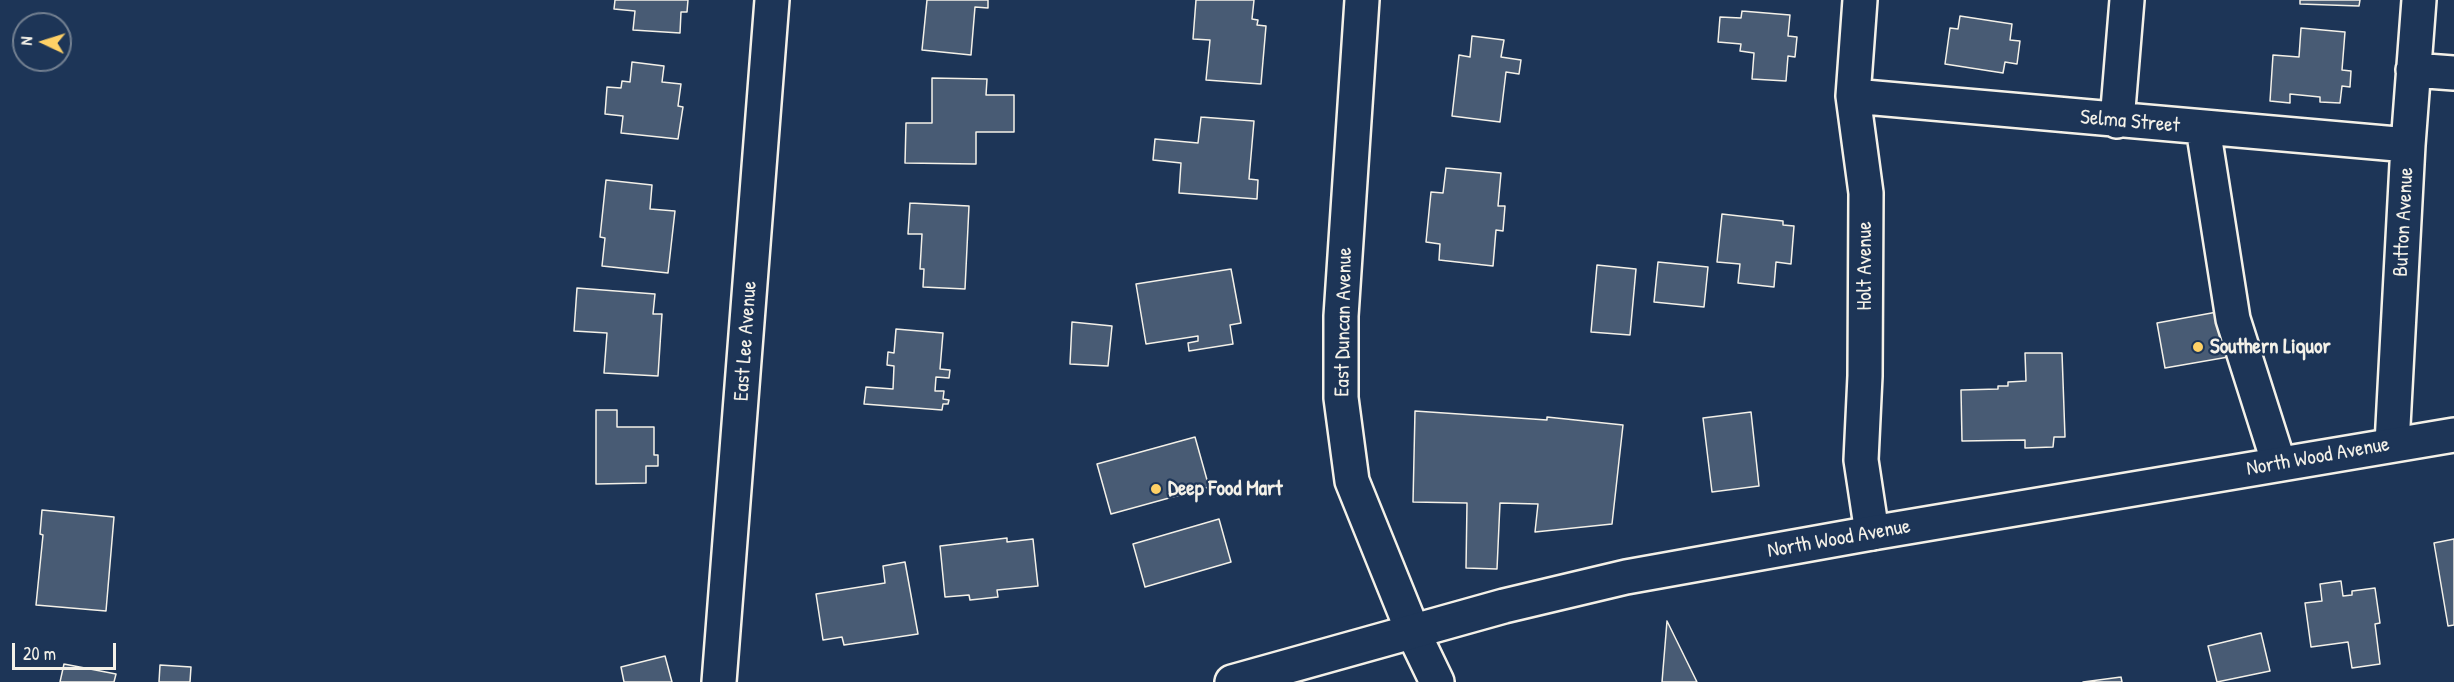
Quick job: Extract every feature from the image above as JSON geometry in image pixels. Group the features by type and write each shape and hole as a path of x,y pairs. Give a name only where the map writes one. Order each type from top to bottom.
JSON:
{"street":[{"name":"East Lee Avenue","path":"720,682 772,0"},
{"name":"East Duncan Avenue","path":"1362,0 1341,316 1341,399 1352,481 1413,632 1437,682"},
{"name":"Holt Avenue","path":"1860,0 1853,96 1866,193 1865,376 1861,460 1872,533"},
{"path":"2117,121 2127,0"},
{"name":"Button Avenue","path":"2392,444 2408,145 2419,0"},
{"path":"2413,70 2454,73"},
{"name":"Selma Street","path":"1853,96 2408,145"},
{"path":"2204,128 2234,319 2279,464"},
{"name":"North Wood Avenue","path":"1232,682 1504,606 1626,577 2454,435"}],"building":[{"path":"615,0 688,0 687,12 681,12 680,33 633,30 635,11 614,9"},
{"path":"927,0 988,0 988,8 975,7 971,55 922,50"},
{"path":"1196,0 1254,0 1252,19 1258,20 1257,25 1266,26 1261,84 1206,80 1210,40 1193,39"},
{"path":"2300,0 2360,0 2359,6 2300,4"},
{"path":"1742,11 1790,15 1788,36 1797,37 1795,57 1788,56 1786,81 1752,79 1754,53 1740,51 1741,44 1718,42 1720,17 1741,18"},
{"path":"1960,16 2012,24 2010,40 2020,41 2017,64 2005,62 2003,73 1945,64 1950,28 1958,29"},
{"path":"2301,28 2345,32 2342,70 2351,71 2350,87 2342,86 2340,103 2320,102 2320,97 2290,94 2290,103 2270,101 2273,55 2299,57"},
{"path":"1472,36 1504,40 1501,57 1521,60 1519,74 1506,72 1500,122 1452,116 1459,55 1470,57"},
{"path":"632,62 664,66 662,82 681,84 678,106 683,107 678,139 621,133 623,116 605,114 607,87 621,88 622,81 630,82"},
{"path":"932,78 987,79 986,95 1014,95 1014,132 976,132 976,164 905,163 906,123 932,123"},
{"path":"1201,117 1254,121 1249,179 1258,180 1257,199 1179,193 1181,163 1153,160 1155,139 1198,143"},
{"path":"1446,168 1501,173 1498,206 1505,206 1503,231 1496,230 1493,266 1439,260 1440,244 1426,242 1431,192 1443,193"},
{"path":"606,180 652,185 650,209 675,211 668,273 602,266 605,238 600,237"},
{"path":"910,203 969,206 965,289 923,287 924,269 920,269 922,234 908,234"},
{"path":"1722,214 1783,221 1783,225 1794,226 1791,264 1776,262 1774,287 1738,283 1740,264 1717,262"},
{"path":"1658,262 1708,267 1704,307 1654,302"},
{"path":"1597,265 1636,269 1630,335 1591,332"},
{"path":"1231,269 1241,323 1230,325 1233,344 1189,351 1188,343 1198,341 1198,336 1146,344 1136,284"},
{"path":"577,288 655,294 653,314 662,314 658,376 604,373 607,333 574,331"},
{"path":"2217,312 2234,356 2165,368 2157,323"},
{"path":"1072,322 1112,326 1108,366 1070,364"},
{"path":"896,329 943,333 940,369 950,370 949,378 936,377 935,391 944,391 943,399 949,400 948,404 943,404 942,410 864,404 866,387 893,389 894,366 887,365 888,352 894,353"},
{"path":"2025,353 2062,353 2065,437 2054,437 2053,447 2025,448 2025,440 1962,441 1961,390 1998,389 1998,386 2008,386 2008,382 2026,381"},
{"path":"596,410 617,410 617,427 654,427 654,455 658,455 658,466 646,466 646,483 596,484"},
{"path":"1415,411 1547,420 1547,417 1623,425 1612,524 1535,532 1538,504 1500,503 1497,569 1466,568 1467,503 1413,502"},
{"path":"1751,412 1759,486 1712,492 1703,418"},
{"path":"1195,437 1209,487 1111,514 1097,464"},
{"path":"42,510 114,517 106,611 36,605 43,535 40,534"},
{"path":"1219,519 1231,562 1145,587 1133,544"},
{"path":"1007,538 1007,542 1033,539 1038,586 997,590 998,597 970,600 969,595 945,597 940,546"},
{"path":"2454,539 2454,625 2448,626 2434,543"},
{"path":"905,562 918,634 844,645 842,637 823,640 816,594 885,583 883,566"},
{"path":"2341,581 2343,596 2352,595 2352,591 2375,588 2380,623 2375,624 2380,664 2352,668 2348,642 2311,647 2305,603 2322,601 2320,584"},
{"path":"1667,621 1697,682 1662,682"},
{"path":"2261,633 2270,671 2217,682 2208,646"},
{"path":"665,656 672,682 624,682 621,667"},
{"path":"64,664 116,674 114,682 60,682"},
{"path":"160,665 191,667 190,682 159,682"},
{"path":"2121,677 2122,682 2083,682"}],"place":[{"name":"Southern Liquor","path":"2198,347"},
{"name":"Deep Food Mart","path":"1156,489"}]}
